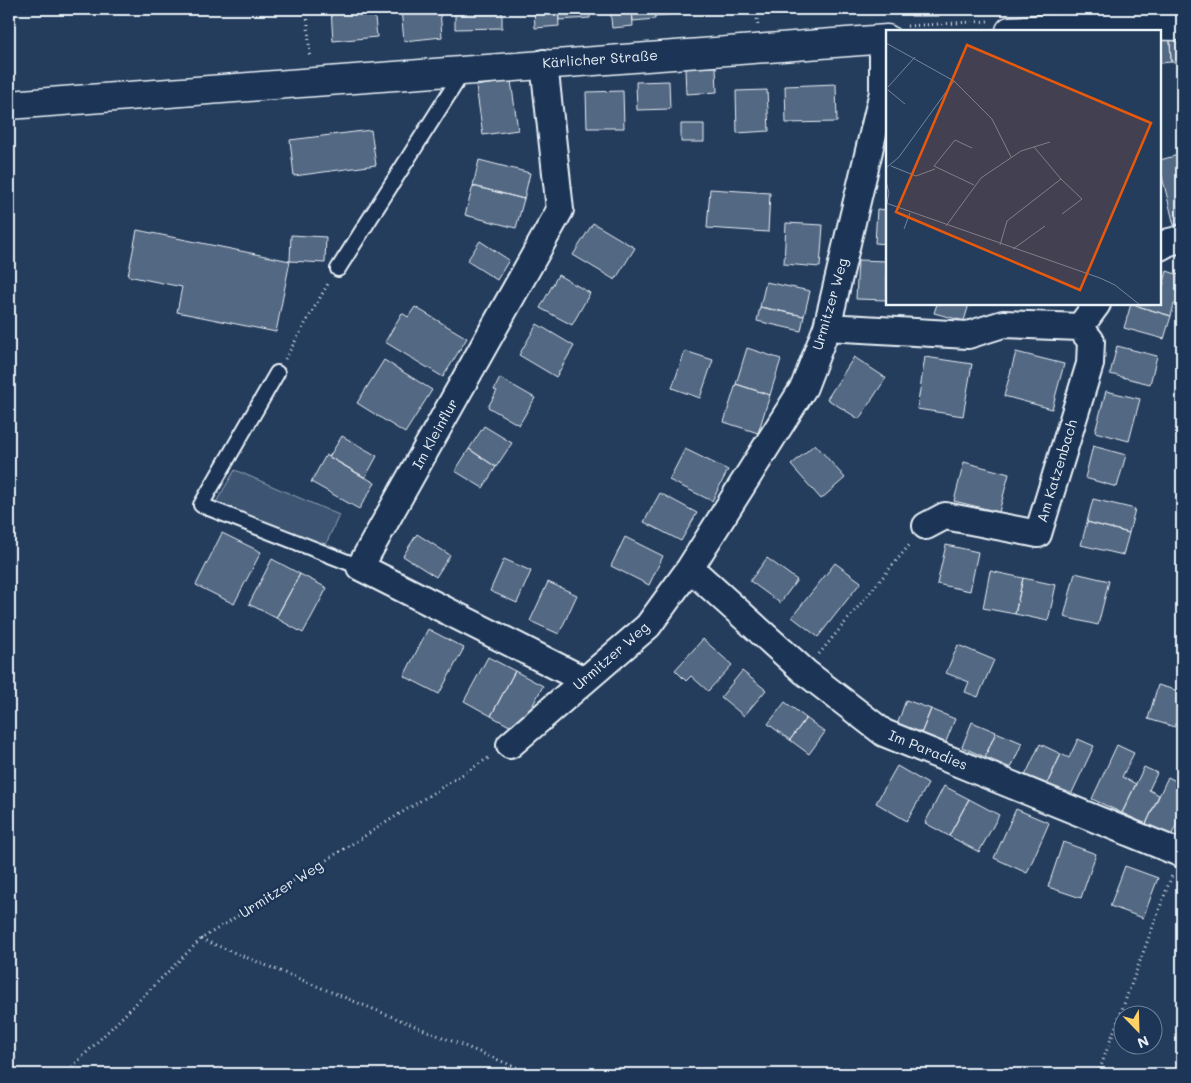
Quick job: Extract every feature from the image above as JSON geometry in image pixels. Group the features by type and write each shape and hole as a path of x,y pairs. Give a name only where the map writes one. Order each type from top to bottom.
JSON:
{"street":[{"path":"1017,30 1111,17 1182,26"},
{"name":"Kärlicher Straße","path":"9,104 885,39"},
{"name":"Urmitzer Weg","path":"510,745 648,626 690,568 804,387 826,327 884,92 885,39"},
{"name":"Im Kleinflur","path":"360,567 560,210 544,63"},
{"path":"1161,246 1169,242 1182,239"},
{"path":"826,327 968,335 1003,324 1080,327 1096,305"},
{"name":"Am Katzenbach","path":"926,526 945,516 1038,534 1090,364 1091,341 1080,327"},
{"path":"360,567 584,680"},
{"name":"Im Paradies","path":"690,568 805,672 884,733 1181,850"}],"lane":[{"path":"338,269 465,69"},
{"path":"276,373 201,505 360,567"}],"path":[{"path":"306,9 312,81"},
{"path":"276,373 338,269"},
{"path":"805,672 926,526"},
{"name":"Urmitzer Weg","path":"65,1074 200,939 510,745"},
{"path":"1098,1074 1181,850"},
{"path":"200,939 533,1074"}],"shaded area":[{"path":"235,470 339,515 325,546 215,504"}],"building":[{"path":"331,9 374,9 377,37 333,41"},
{"path":"401,9 440,9 442,37 404,41"},
{"path":"455,9 502,9 502,28 455,29"},
{"path":"534,9 558,9 559,26 535,28"},
{"path":"558,9 590,9 590,18 559,20"},
{"path":"610,9 632,9 633,26 612,28"},
{"path":"632,9 654,9 655,19 633,21"},
{"path":"654,9 675,9 676,14 655,16"},
{"path":"713,9 749,9 749,10 713,12"},
{"path":"911,9 939,9 939,16 911,16"},
{"path":"1161,39 1170,39 1171,62 1161,63"},
{"path":"1170,39 1182,39 1182,62 1171,62"},
{"path":"716,67 717,92 686,94 685,68"},
{"path":"511,81 518,130 483,135 476,86"},
{"path":"669,81 670,109 637,110 636,82"},
{"path":"836,84 837,122 786,123 785,86"},
{"path":"767,90 769,131 737,133 736,91"},
{"path":"623,91 624,128 587,128 586,92"},
{"path":"681,124 704,124 704,142 681,142"},
{"path":"371,130 376,165 294,176 290,140"},
{"path":"1182,154 1182,223 1174,225 1161,172 1161,160"},
{"path":"479,160 530,173 524,199 473,186"},
{"path":"473,186 524,199 516,228 465,215"},
{"path":"710,189 770,193 768,232 707,228"},
{"path":"877,209 886,210 886,244 875,243"},
{"path":"593,223 635,248 615,280 573,255"},
{"path":"786,223 823,225 820,267 784,264"},
{"path":"137,230 290,261 276,332 177,312 182,287 128,276"},
{"path":"291,235 326,237 325,263 290,261"},
{"path":"480,241 509,260 497,280 467,261"},
{"path":"858,260 886,261 886,300 856,299"},
{"path":"1167,271 1182,276 1182,306 1174,304 1171,316 1134,305 1161,305 1161,285 1163,286"},
{"path":"558,275 590,293 572,325 540,308"},
{"path":"766,282 810,291 804,316 760,307"},
{"path":"937,305 969,305 964,321 934,313"},
{"path":"1131,305 1171,316 1164,339 1124,328"},
{"path":"415,307 467,338 443,377 385,342 402,313 408,317"},
{"path":"760,307 804,316 801,331 757,321"},
{"path":"537,324 574,346 556,377 519,355"},
{"path":"1117,346 1157,356 1150,384 1110,374"},
{"path":"747,348 781,359 770,395 736,384"},
{"path":"685,351 713,360 700,398 672,388"},
{"path":"1016,352 1064,364 1052,409 1004,396"},
{"path":"854,357 886,378 859,419 827,399"},
{"path":"925,357 972,364 963,416 917,409"},
{"path":"384,360 432,390 405,433 357,403"},
{"path":"500,378 535,398 519,425 488,407 497,391 494,390"},
{"path":"736,384 770,395 758,433 724,422"},
{"path":"1106,391 1140,399 1129,441 1095,432"},
{"path":"484,426 512,443 496,467 469,449"},
{"path":"342,436 377,456 365,478 329,457"},
{"path":"815,444 845,478 821,499 791,465"},
{"path":"1093,446 1126,455 1117,487 1085,478"},
{"path":"469,449 496,467 483,488 455,471"},
{"path":"685,449 728,470 712,501 669,480"},
{"path":"326,455 375,483 359,509 311,482"},
{"path":"964,462 1009,474 999,512 954,501"},
{"path":"660,493 697,513 681,541 644,522"},
{"path":"1093,499 1135,509 1129,533 1087,522"},
{"path":"1087,522 1129,533 1123,555 1081,545"},
{"path":"222,533 261,552 234,604 196,585"},
{"path":"417,534 450,555 436,577 403,556"},
{"path":"625,537 663,556 649,585 611,566"},
{"path":"946,545 978,552 970,591 937,584"},
{"path":"767,558 797,580 780,603 750,581"},
{"path":"272,559 300,574 276,618 249,604"},
{"path":"504,559 531,571 517,603 490,591"},
{"path":"835,563 861,582 818,637 792,617"},
{"path":"990,571 1023,578 1015,614 983,608"},
{"path":"1075,573 1109,581 1098,625 1064,617"},
{"path":"300,574 327,588 303,633 276,618"},
{"path":"1023,578 1056,585 1048,621 1015,614"},
{"path":"548,582 577,595 559,634 530,621"},
{"path":"428,629 464,648 439,694 404,676"},
{"path":"703,639 732,665 708,691 691,676 686,681 675,670"},
{"path":"958,645 994,660 978,697 965,692 969,682 946,673"},
{"path":"488,657 515,671 491,716 464,701"},
{"path":"515,671 543,686 519,731 491,716"},
{"path":"742,671 766,690 744,716 721,697"},
{"path":"1158,685 1182,692 1182,729 1148,719"},
{"path":"906,700 931,709 921,734 897,725"},
{"path":"785,702 806,718 790,740 768,724"},
{"path":"931,709 955,719 945,744 921,734"},
{"path":"806,718 825,732 809,754 790,740"},
{"path":"972,722 996,732 985,757 962,747"},
{"path":"996,732 1022,743 1011,768 985,757"},
{"path":"1078,739 1094,746 1070,797 1046,786 1061,754 1069,758"},
{"path":"1040,744 1061,754 1046,786 1025,776"},
{"path":"1117,745 1134,753 1122,777 1136,784 1122,813 1092,799"},
{"path":"897,766 928,784 907,821 876,803"},
{"path":"1144,767 1157,773 1149,790 1159,795 1146,824 1122,813"},
{"path":"1168,777 1182,784 1182,813 1171,836 1146,824"},
{"path":"944,786 969,799 949,836 925,823"},
{"path":"969,799 999,815 979,852 949,836"},
{"path":"1016,809 1049,823 1027,873 994,858"},
{"path":"1063,842 1096,854 1081,898 1048,887"},
{"path":"1125,866 1158,878 1143,918 1110,906"}]}
